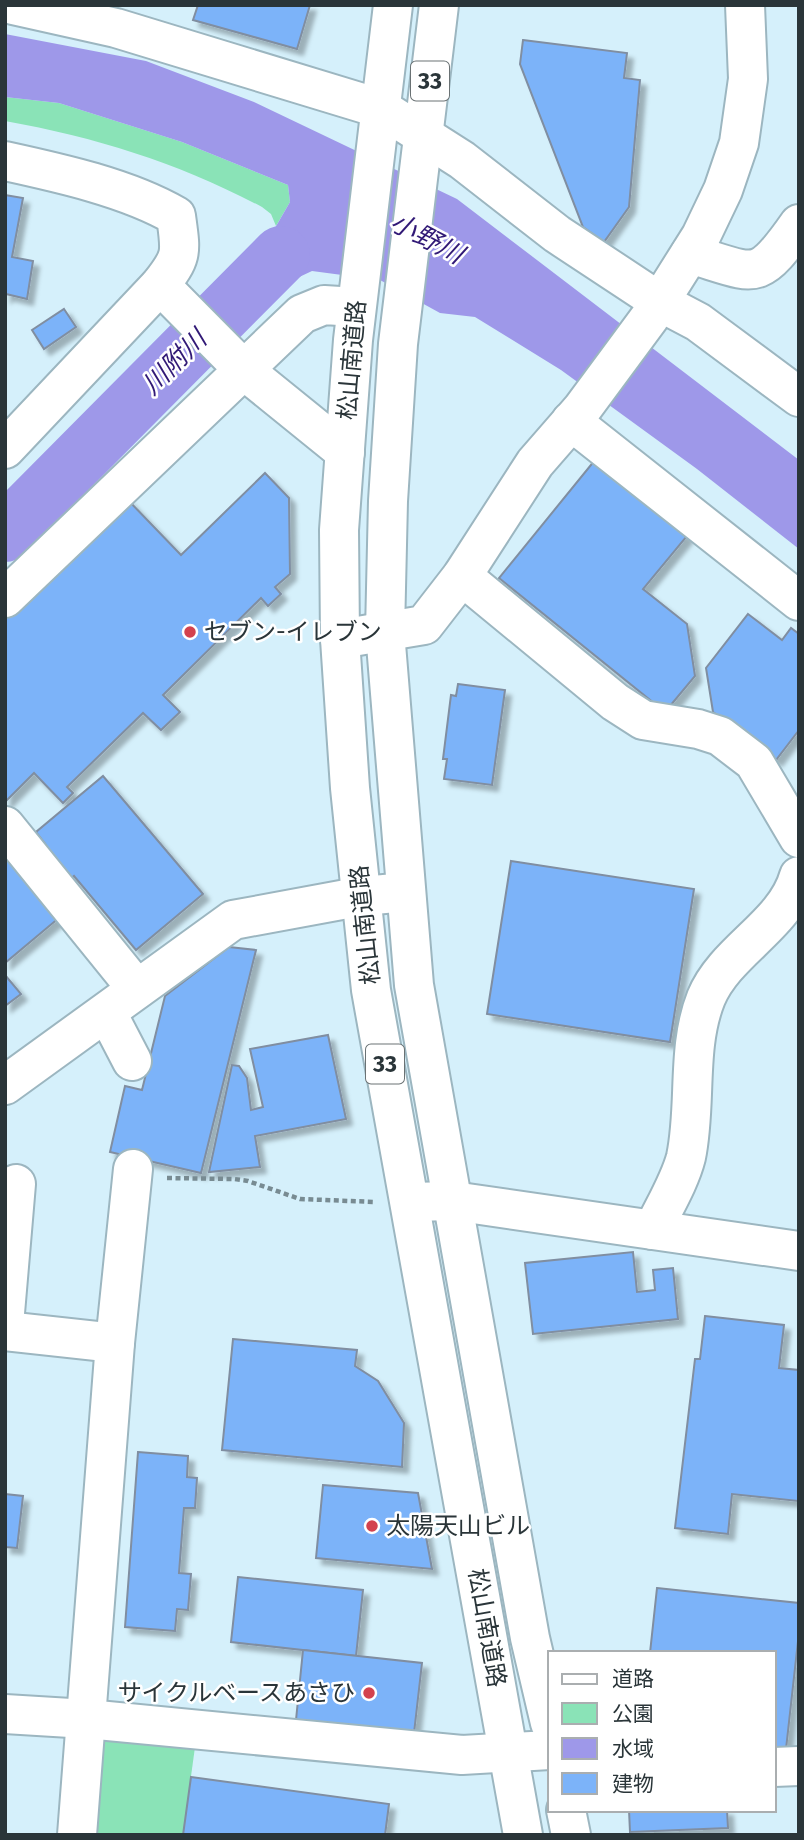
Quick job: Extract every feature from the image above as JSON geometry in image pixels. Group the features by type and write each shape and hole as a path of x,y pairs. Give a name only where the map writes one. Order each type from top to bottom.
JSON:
{"main road":[{"path":"13,5 116,28 380,122 421,145 557,234 655,309 698,323 799,397"},
{"name":"松山南道路","path":"393,5 358,296 339,530 340,639 350,788 371,990 523,1835"},
{"name":"松山南道路","path":"439,5 401,302 388,501 385,632 414,985 530,1638 548,1714"},
{"path":"340,639 424,625 462,576 535,463 576,415 655,309 690,254 723,190 739,143 748,79 745,5"},
{"path":"5,161 50,170 158,206 176,216 180,244 178,262 168,293 5,449"},
{"path":"690,254 738,269 758,269 772,261 799,224"},
{"path":"168,293 242,368 345,452"},
{"path":"5,598 242,368 302,314 324,304 358,296"},
{"path":"576,415 799,601"},
{"path":"462,576 615,702 643,720 698,729 720,736 754,762 799,838"},
{"path":"5,826 137,989"},
{"path":"5,1085 233,920 363,896 406,892"},
{"path":"653,1230 686,1158 699,1023 707,996 740,950 795,898"},
{"path":"107,1013 132,1061"},
{"path":"77,1835 115,1343 133,1169"},
{"path":"5,1313 16,1184"},
{"path":"410,1202 453,1201 799,1251"},
{"path":"5,1331 115,1343"},
{"path":"5,1714 87,1719 462,1755 548,1750"},
{"path":"776,1767 799,1766"},
{"path":"566,1812 570,1835"}],"path":[{"path":"133,1169 166,1178 248,1181 300,1199 410,1202"}],"green space":[{"path":"5,97 59,103 182,142 288,185 290,202 276,226 271,214 262,207 200,177 105,144 5,121"},
{"path":"105,1736 195,1747 183,1835 94,1835"}],"water":[{"name":"小野川","path":"5,34 146,61 254,102 457,199 799,460 799,549 697,469 561,370 475,317 440,313 380,280 312,271 227,311 290,202 288,185 182,142 59,103 5,97"}],"building":[{"path":"198,5 310,5 297,49 193,20"},
{"path":"523,40 627,53 624,78 640,80 629,207 604,242 583,227 520,64"},
{"path":"5,195 23,198 12,257 33,261 27,299 6,294 5,298"},
{"path":"64,309 76,327 44,349 32,330"},
{"path":"595,460 687,536 643,589 687,624 695,676 665,712 499,578"},
{"path":"265,473 289,498 290,574 275,587 281,594 268,606 261,598 163,695 180,712 161,730 143,713 67,787 73,793 63,803 34,773 5,802 5,617 127,499 181,555"},
{"path":"748,614 782,640 791,628 799,634 799,730 776,760 713,712 706,668"},
{"path":"458,684 505,690 492,785 444,779 447,759 443,759 451,695 456,696"},
{"path":"103,776 203,894 136,950 74,876 45,900 60,917 5,963 5,855 19,868 46,845 36,832"},
{"path":"511,861 694,889 670,1042 487,1014"},
{"path":"229,947 256,950 201,1173 110,1152 125,1086 142,1090 165,996"},
{"path":"5,975 21,994 5,1006"},
{"path":"328,1035 346,1119 255,1136 260,1167 209,1172 232,1065 239,1066 247,1078 251,1110 263,1107 250,1049"},
{"path":"633,1252 637,1292 655,1290 653,1270 673,1268 678,1319 533,1334 525,1263"},
{"path":"705,1316 784,1325 779,1368 799,1370 798,1501 732,1494 728,1534 675,1528 695,1359 700,1359"},
{"path":"233,1339 357,1350 355,1366 378,1381 404,1423 402,1467 222,1450"},
{"path":"138,1452 188,1456 187,1477 197,1478 195,1508 184,1508 179,1573 191,1574 188,1610 177,1609 175,1631 125,1627"},
{"name":"太陽天山ビル","path":"323,1485 418,1493 432,1569 316,1558"},
{"path":"5,1494 23,1496 17,1548 5,1547"},
{"path":"238,1577 363,1590 356,1656 231,1642"},
{"path":"657,1588 799,1603 799,1632 786,1749 776,1748 776,1651 650,1651"},
{"path":"303,1650 422,1663 414,1733 296,1720"},
{"path":"191,1777 389,1804 385,1835 183,1835"},
{"path":"629,1812 727,1812 728,1828 630,1832"}],"waterway":[{"name":"川附川","path":"5,533 281,255"}],"place":[{"name":"セブン-イレブン","path":"190,632"},
{"name":"太陽天山ビル","path":"372,1526"},
{"name":"サイクルベースあさひ","path":"369,1693"}]}
